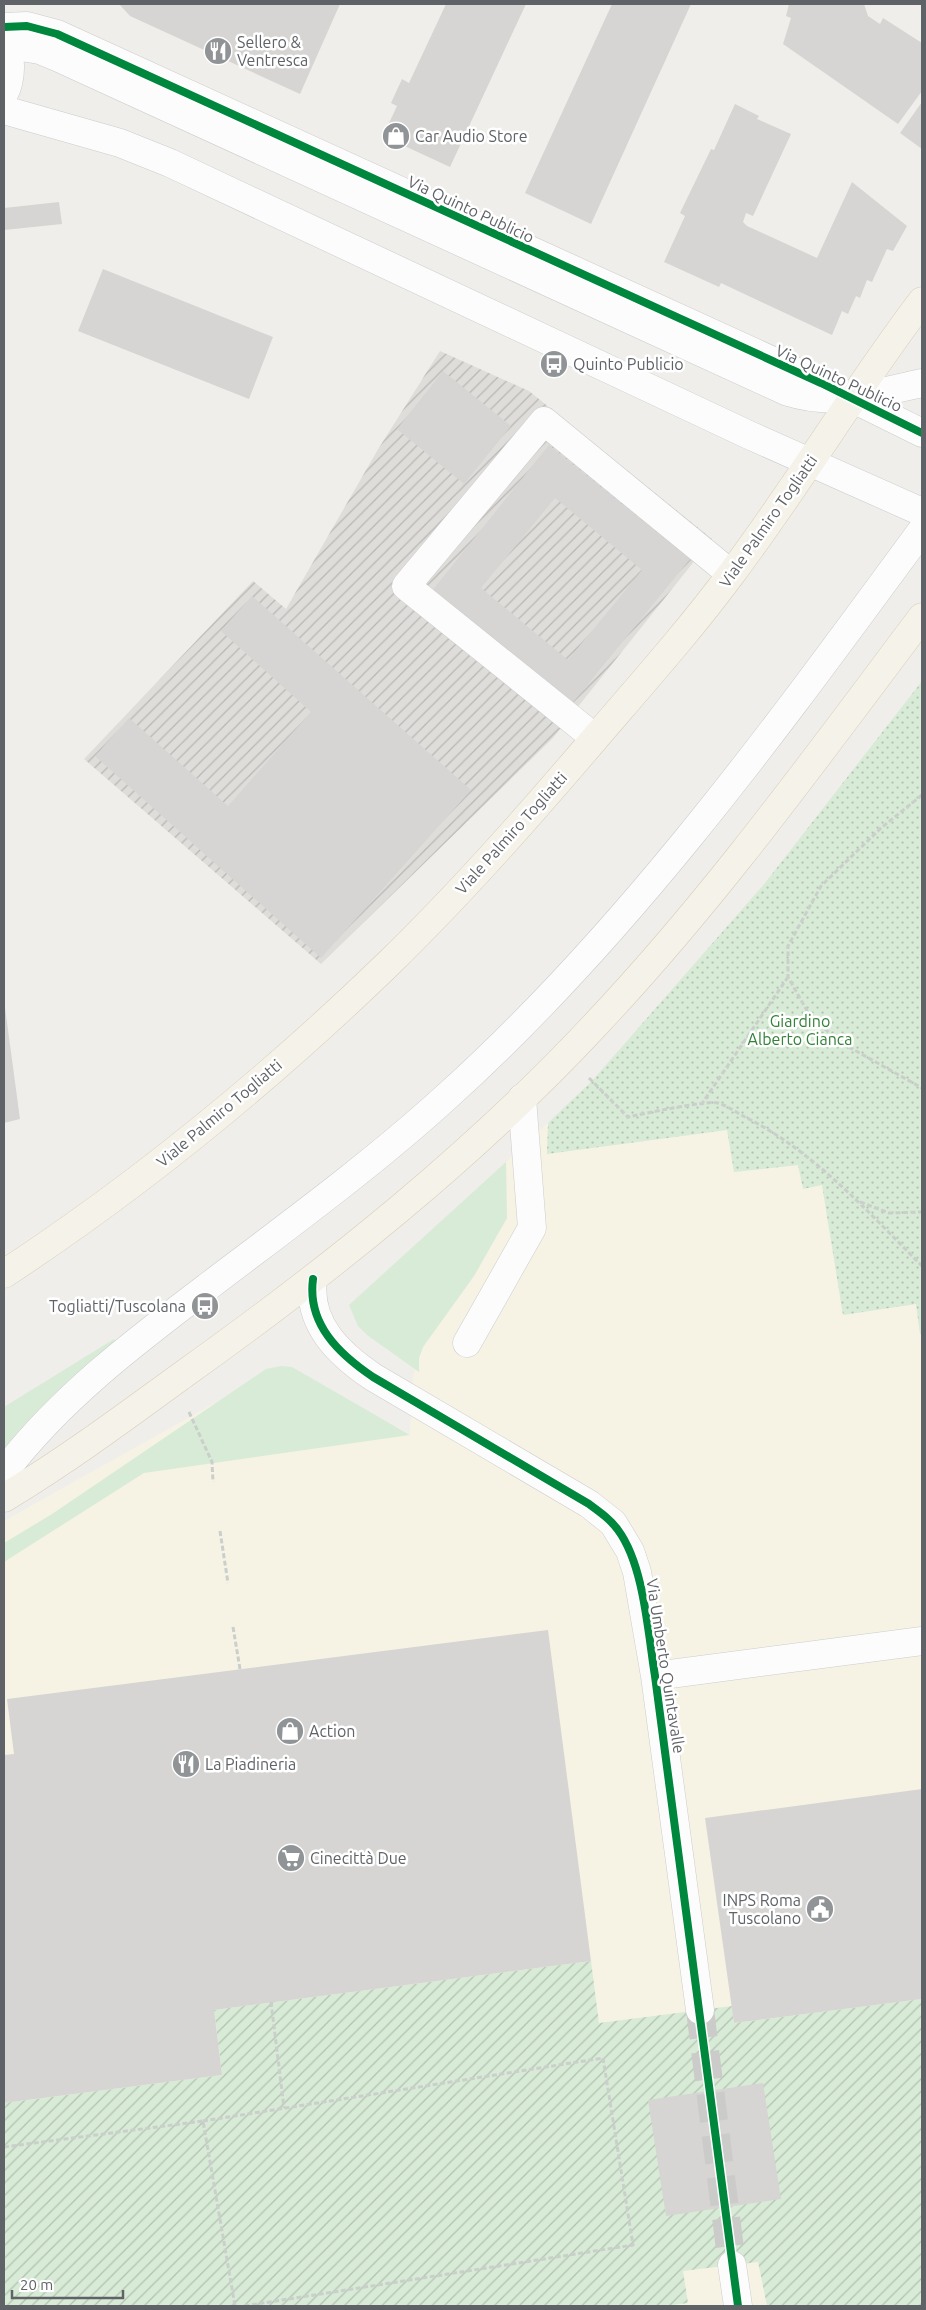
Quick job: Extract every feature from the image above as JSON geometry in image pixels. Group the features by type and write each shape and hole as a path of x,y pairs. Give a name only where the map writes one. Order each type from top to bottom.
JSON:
{"main road":[{"name":"Viale Palmiro Togliatti","path":"4,1274 82,1220 161,1161 330,1018 433,918 595,738 732,574 852,398 922,301"},
{"path":"4,1498 121,1421 313,1280 409,1200 522,1098 596,1024 689,919 922,617"}],"street":[{"name":"Via Quinto Publicio","path":"5,36 27,26 57,34 852,398 922,433"},
{"path":"4,94 11,67 5,36"},
{"path":"4,110 120,143 170,163 748,435 922,512"},
{"path":"852,398 922,383"},
{"path":"595,738 406,586 537,428 544,421 732,574"},
{"path":"4,1472 60,1409 118,1356 356,1174 445,1098 533,1014 639,897 693,830 806,686 922,530"},
{"path":"467,1343 532,1228 522,1098"},
{"name":"Via Umberto Quintavalle","path":"313,1280 315,1315 333,1344 358,1367 580,1498 613,1524 627,1546 636,1566 655,1676 700,2010"},
{"name":"Via Umberto Quintavalle","path":"655,1676 922,1641"},
{"path":"732,2265 738,2306"}],"path":[{"path":"922,795 881,828 821,886 788,946 788,977 810,1016 840,1042 922,1088"},
{"path":"700,1105 788,977"},
{"path":"586,1076 628,1117 717,1103 771,1130 818,1166 858,1201 922,1266"},
{"path":"858,1201 889,1213 922,1212"},
{"path":"189,1412 212,1462 214,1482"},
{"path":"220,1531 228,1583"},
{"path":"234,1627 240,1669"},
{"path":"271,2002 284,2108"},
{"path":"4,2147 204,2121 603,2058 634,2245 244,2306"},
{"path":"204,2121 235,2306"}],"shaded area":[{"path":"440,351 529,391 712,539 553,738 321,964 84,759 253,581 286,609 377,451"},
{"path":"548,1123 547,1154 728,1130 734,1172 798,1165 822,1185 843,1315 916,1304 920,1333 922,1334 922,2306 4,2306 4,1521 281,1366 410,1434 413,1376 423,1347 474,1276 507,1218 506,1162"}],"green space":[{"name":"Giardino Alberto Cianca","path":"922,681 922,1334 920,1334 916,1304 843,1315 822,1185 803,1189 798,1165 734,1172 727,1130 547,1154 548,1123 592,1081 765,883"},
{"path":"506,1162 507,1218 474,1276 423,1347 419,1358 419,1372 367,1335 358,1326 349,1305"},
{"path":"114,1339 116,1342 4,1451 4,1407"},
{"path":"281,1366 292,1367 410,1435 144,1473 4,1562 4,1543 52,1514 266,1369"},
{"path":"591,1961 599,2023 732,2006 734,2023 922,1999 922,2306 767,2306 758,2262 683,2271 688,2303 665,2306 4,2306 4,2103 222,2075 214,2010"}],"building":[{"path":"119,4 340,4 300,94 130,16"},
{"path":"446,4 526,4 450,167 383,136 397,106 391,103 402,79 409,83"},
{"path":"612,4 691,4 591,224 525,193"},
{"path":"789,4 864,4 868,16 880,24 883,18 922,43 922,91 898,124 783,44 791,18 786,16"},
{"path":"922,102 922,149 900,133"},
{"path":"735,104 759,116 757,119 791,134 753,216 746,213 743,222 747,226 817,258 852,182 907,226 893,251 887,249 872,282 867,280 860,298 856,296 848,314 842,311 832,335 721,283 719,287 664,262 685,216 680,213 711,149 714,150"},
{"path":"59,202 62,224 4,230 4,208"},
{"path":"103,269 273,337 249,399 78,331"},
{"path":"443,371 511,426 464,484 397,429"},
{"path":"549,445 690,559 571,705 431,592","holes":["555,498 642,570 568,660 481,588"]},
{"path":"252,596 471,790 321,958 95,756 129,718 228,806 311,712 221,631"},
{"path":"4,1000 20,1119 4,1123"},
{"name":"Cinecittà Due","path":"548,1630 591,1961 214,2010 222,2075 4,2103 4,1755 14,1754 7,1699"},
{"name":"INPS Roma Tuscolano","path":"922,1789 922,1999 734,2023 705,1818"},
{"path":"763,2083 781,2199 666,2216 648,2100"}],"tunnel":[{"path":"700,2010 732,2265"}],"cycle path":[{"path":"4,27 27,26 57,34 821,383 922,433"},
{"path":"313,1279 312,1295 320,1324 337,1348 348,1358 373,1377 589,1504 612,1522 627,1545 639,1580 647,1620 738,2306"}],"place":[{"name":"Sellero & Ventresca","path":"218,51"},
{"name":"Car Audio Store","path":"396,136"},
{"name":"Quinto Publicio","path":"554,364"},
{"name":"Togliatti/Tuscolana","path":"205,1306"},
{"name":"Action","path":"290,1731"},
{"name":"La Piadineria","path":"186,1764"},
{"name":"Cinecittà Due","path":"291,1858"},
{"name":"INPS Roma Tuscolano","path":"820,1909"}]}
